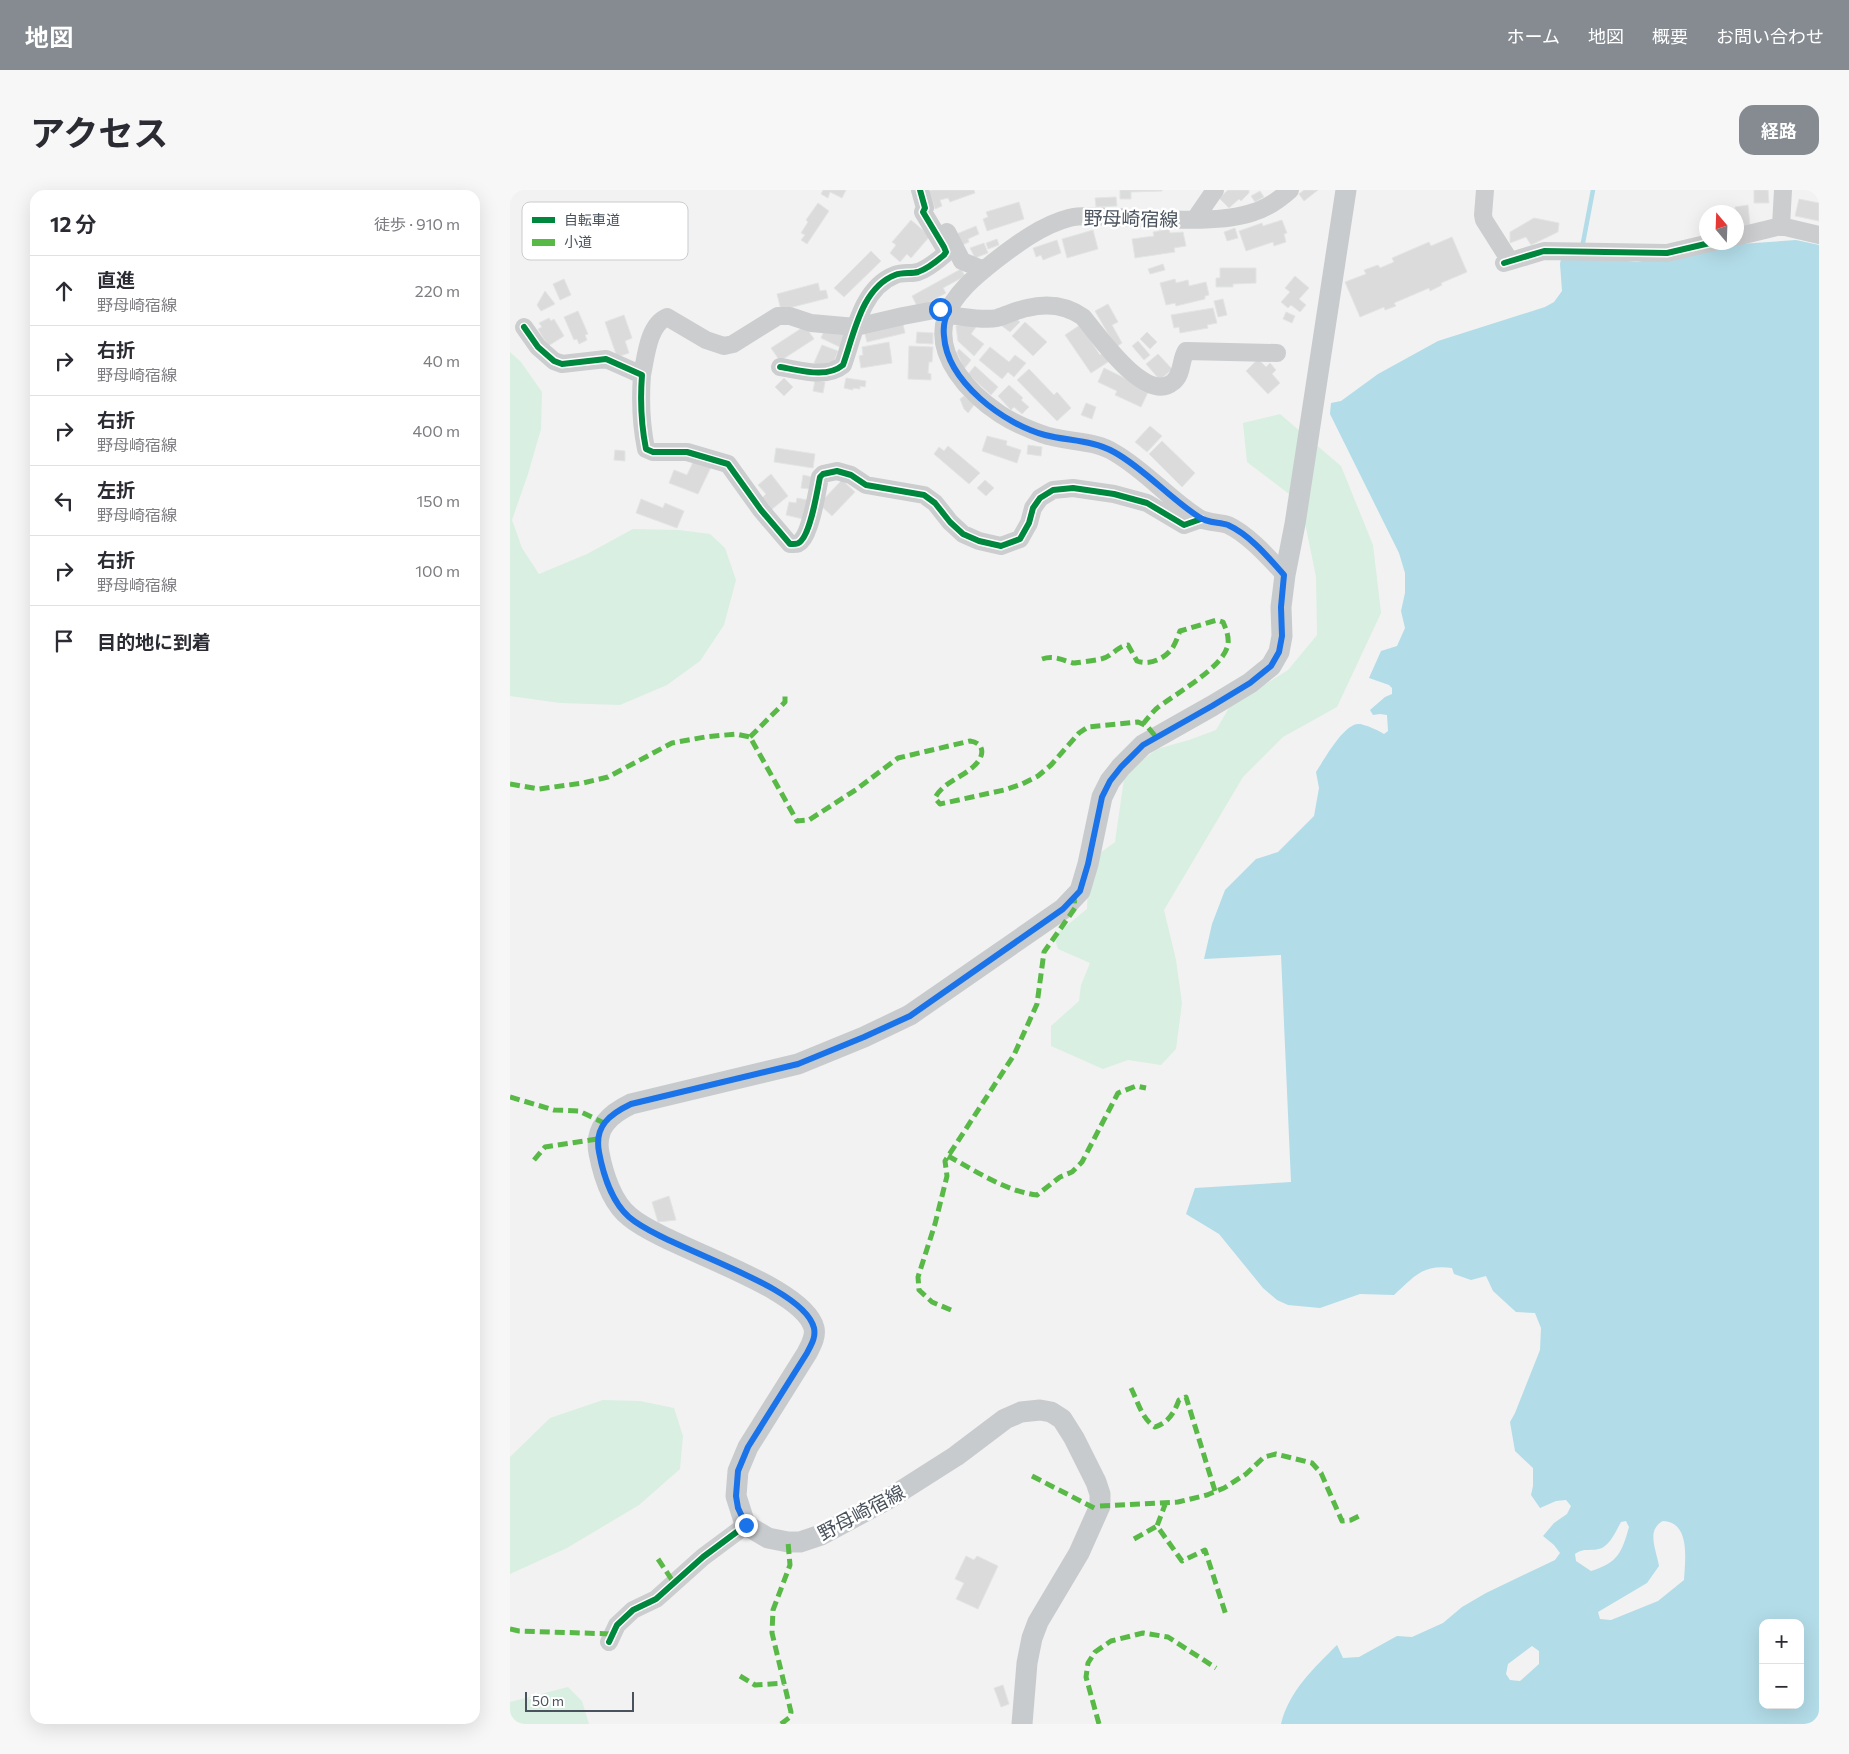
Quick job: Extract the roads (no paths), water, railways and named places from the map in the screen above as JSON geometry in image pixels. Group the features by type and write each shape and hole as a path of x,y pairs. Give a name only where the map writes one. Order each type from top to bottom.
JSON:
{"main road":[{"path":"746,1525 738,1508 736,1496 738,1471 748,1447 814,1340 814,1328 804,1311 766,1285 648,1229 624,1212 606,1180 601,1164 598,1136 604,1123 616,1111 631,1104 798,1064 910,1016 1063,909 1080,891 1088,864 1102,797 1110,781 1121,767 1143,745 1220,702 1250,683 1271,666 1279,652 1284,575 1295,524 1346,190"},
{"name":"野母崎宿線","path":"746,1525 768,1538 782,1541 800,1542 814,1538 890,1498 956,1456 1013,1415 1040,1410 1051,1412 1062,1419 1074,1438 1096,1482 1100,1494 1100,1506 1079,1553 1038,1622 1032,1638 1022,1724"}],"street":[{"path":"780,367 825,373 836,371 844,365 856,327 874,291 886,279 901,273 919,272 940,259 946,252 927,222 923,212 925,208 920,190"},
{"path":"1195,219 1216,190"},
{"name":"野母崎宿線","path":"947,313 967,286 984,270 1040,230 1068,218 1079,216 1223,219 1256,212 1290,190"},
{"path":"1485,190 1484,220 1507,262 1544,251 1667,253 1699,246"},
{"path":"1781,226 1783,190"},
{"path":"925,208 943,224 962,261 984,270"},
{"path":"1744,235 1781,226 1819,235"},
{"path":"1201,519 1184,525 1147,503 1114,494 1073,488 1053,490 1040,498 1033,508 1029,523 1020,539 1001,546 979,541 963,534 950,522 935,503 924,495 866,485 851,475 837,470 823,474 820,477 807,530 801,542 790,544 761,510 728,464 687,452 653,452 646,449 641,424 640,399 642,375 649,343 658,322 667,317 706,340 724,346 733,344 778,316 790,316 811,323 856,327 940,309 947,313 996,318 1027,308 1047,305 1064,307 1083,317 1130,372 1146,383 1158,387 1172,383 1180,375 1186,351 1277,353"},
{"path":"947,313 944,324 944,342 953,366 979,397 1000,415 1043,435 1096,444 1114,452 1201,519 1228,525 1245,536 1284,575"},
{"path":"524,327 538,347 554,361 562,364 606,359 642,375"},
{"path":"608,1642 617,1626 633,1610 656,1599 703,1557 746,1525"}],"water":[{"path":"1796,240 1819,245 1819,1724 1281,1724 1290,1701 1303,1681 1337,1645 1343,1658 1359,1657 1397,1636 1412,1637 1443,1623 1462,1607 1486,1593 1555,1560 1560,1553 1543,1536 1554,1523 1567,1514 1571,1506 1566,1500 1556,1501 1540,1508 1531,1495 1533,1468 1515,1451 1510,1422 1540,1350 1541,1328 1535,1313 1516,1312 1493,1291 1486,1276 1471,1280 1454,1274 1452,1268 1442,1267 1419,1273 1394,1295 1360,1294 1320,1308 1288,1305 1277,1300 1263,1288 1219,1234 1186,1214 1195,1188 1291,1182 1281,955 1204,959 1212,924 1225,890 1256,859 1278,852 1314,816 1319,788 1316,772 1335,743 1347,729 1359,724 1384,734 1388,731 1387,715 1373,715 1370,710 1385,697 1392,694 1392,688 1389,685 1369,678 1381,651 1397,646 1405,628 1401,611 1405,593 1405,573 1399,553 1330,414 1331,403 1341,401 1378,374 1438,341 1545,307 1554,302 1562,291 1560,264 1562,254 1637,262 1706,250 1744,250 1744,244","holes":["1626,1521 1629,1527 1624,1543 1613,1560 1591,1571 1576,1561 1575,1554 1578,1552 1599,1549 1605,1546 1621,1522","1663,1521 1672,1523 1682,1535 1685,1553 1684,1580 1658,1601 1611,1620 1600,1619 1598,1612 1647,1583 1659,1566 1653,1535 1655,1529","1532,1646 1539,1651 1539,1664 1520,1681 1510,1680 1506,1674 1508,1664"]}],"waterway":[{"path":"1582,248 1593,190"}]}
